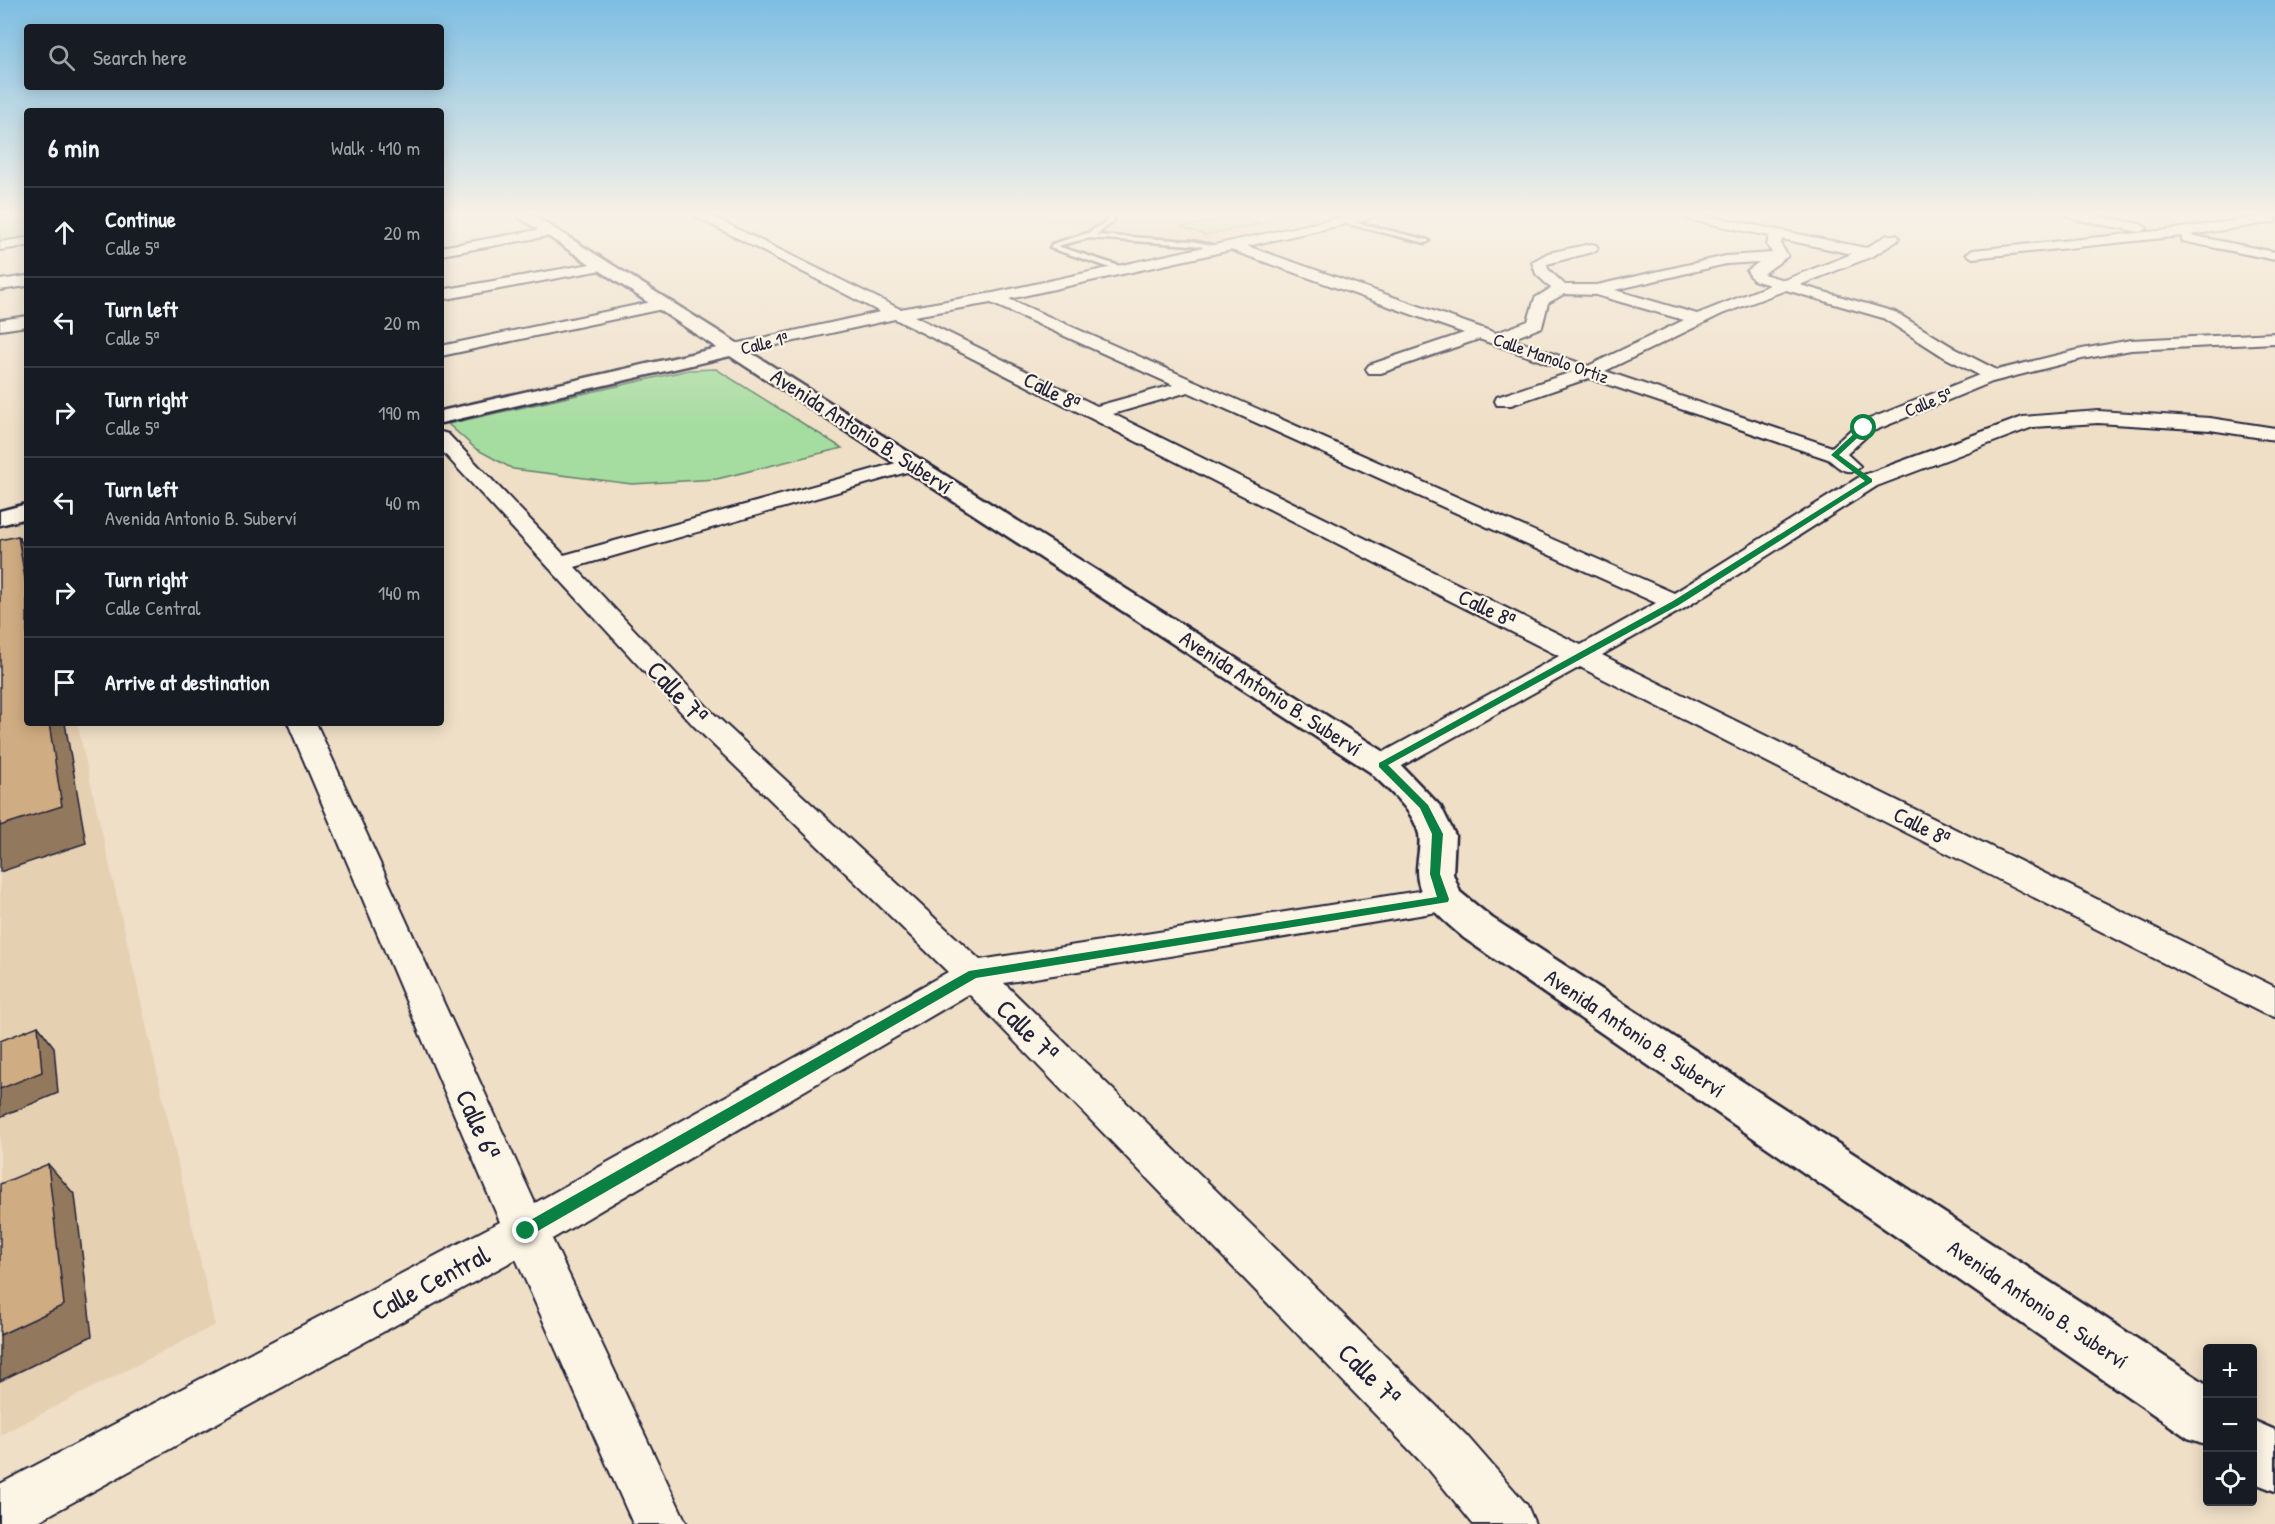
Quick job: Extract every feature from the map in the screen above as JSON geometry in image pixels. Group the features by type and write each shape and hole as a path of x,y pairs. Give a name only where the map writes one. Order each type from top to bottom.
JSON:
{"main road":[{"name":"Avenida Antonio B. Suberví","path":"632,286 736,349 1382,765 1425,807 1437,834 1435,874 1444,899 1478,928 2203,1415"},
{"name":"Calle 1ª","path":"444,416 736,349"},
{"path":"0,518 24,513"},
{"path":"2257,1451 2275,1463"}],"street":[{"path":"444,294 490,286"},
{"name":"Calle 8ª","path":"842,286 2275,1003"},
{"name":"Calle 1ª","path":"736,349 898,314 1048,286"},
{"name":"Calle Manolo Ortiz","path":"1342,286 1835,455"},
{"path":"1557,286 1561,290"},
{"path":"1375,369 1536,324 1541,301 1561,290 1597,290 1614,286"},
{"path":"1504,401 1589,372 1698,319 1782,286"},
{"path":"1789,286 1889,315 1950,353 1995,376"},
{"path":"1597,290 1698,319"},
{"path":"993,298 1676,603"},
{"path":"444,350 661,305"},
{"path":"0,325 24,321"},
{"name":"Calle 5ª","path":"1835,455 1864,428 1995,376 2082,354 2131,345 2275,338"},
{"path":"1095,413 1189,386"},
{"path":"1382,765 1676,603 1869,481 2030,421 2098,417 2210,424 2275,434"},
{"name":"Calle 7ª","path":"444,441 704,720 973,975 1448,1453 1508,1524"},
{"path":"1835,455 1869,481"},
{"path":"559,564 914,464"},
{"name":"Calle 6ª","path":"303,726 526,1231 660,1524"},
{"name":"Calle Central","path":"0,1513 526,1231 973,975 1444,899"}],"shaded area":[{"path":"24,520 24,726 78,726 215,1325 0,1435 0,526"}],"green space":[{"path":"716,369 842,448 717,479 632,484 513,469 476,449 448,424 689,370"}],"building":[{"path":"18,536 24,573 24,726 49,726 62,806 0,826 0,540"},
{"path":"38,1026 42,1072 0,1089 0,1041"},
{"path":"48,1164 64,1305 0,1335 0,1184"}],"route":[{"path":"526,1231 973,975 1444,899 1435,874 1437,834 1425,807 1382,765 1676,603 1869,481 1835,455 1864,428"}]}
